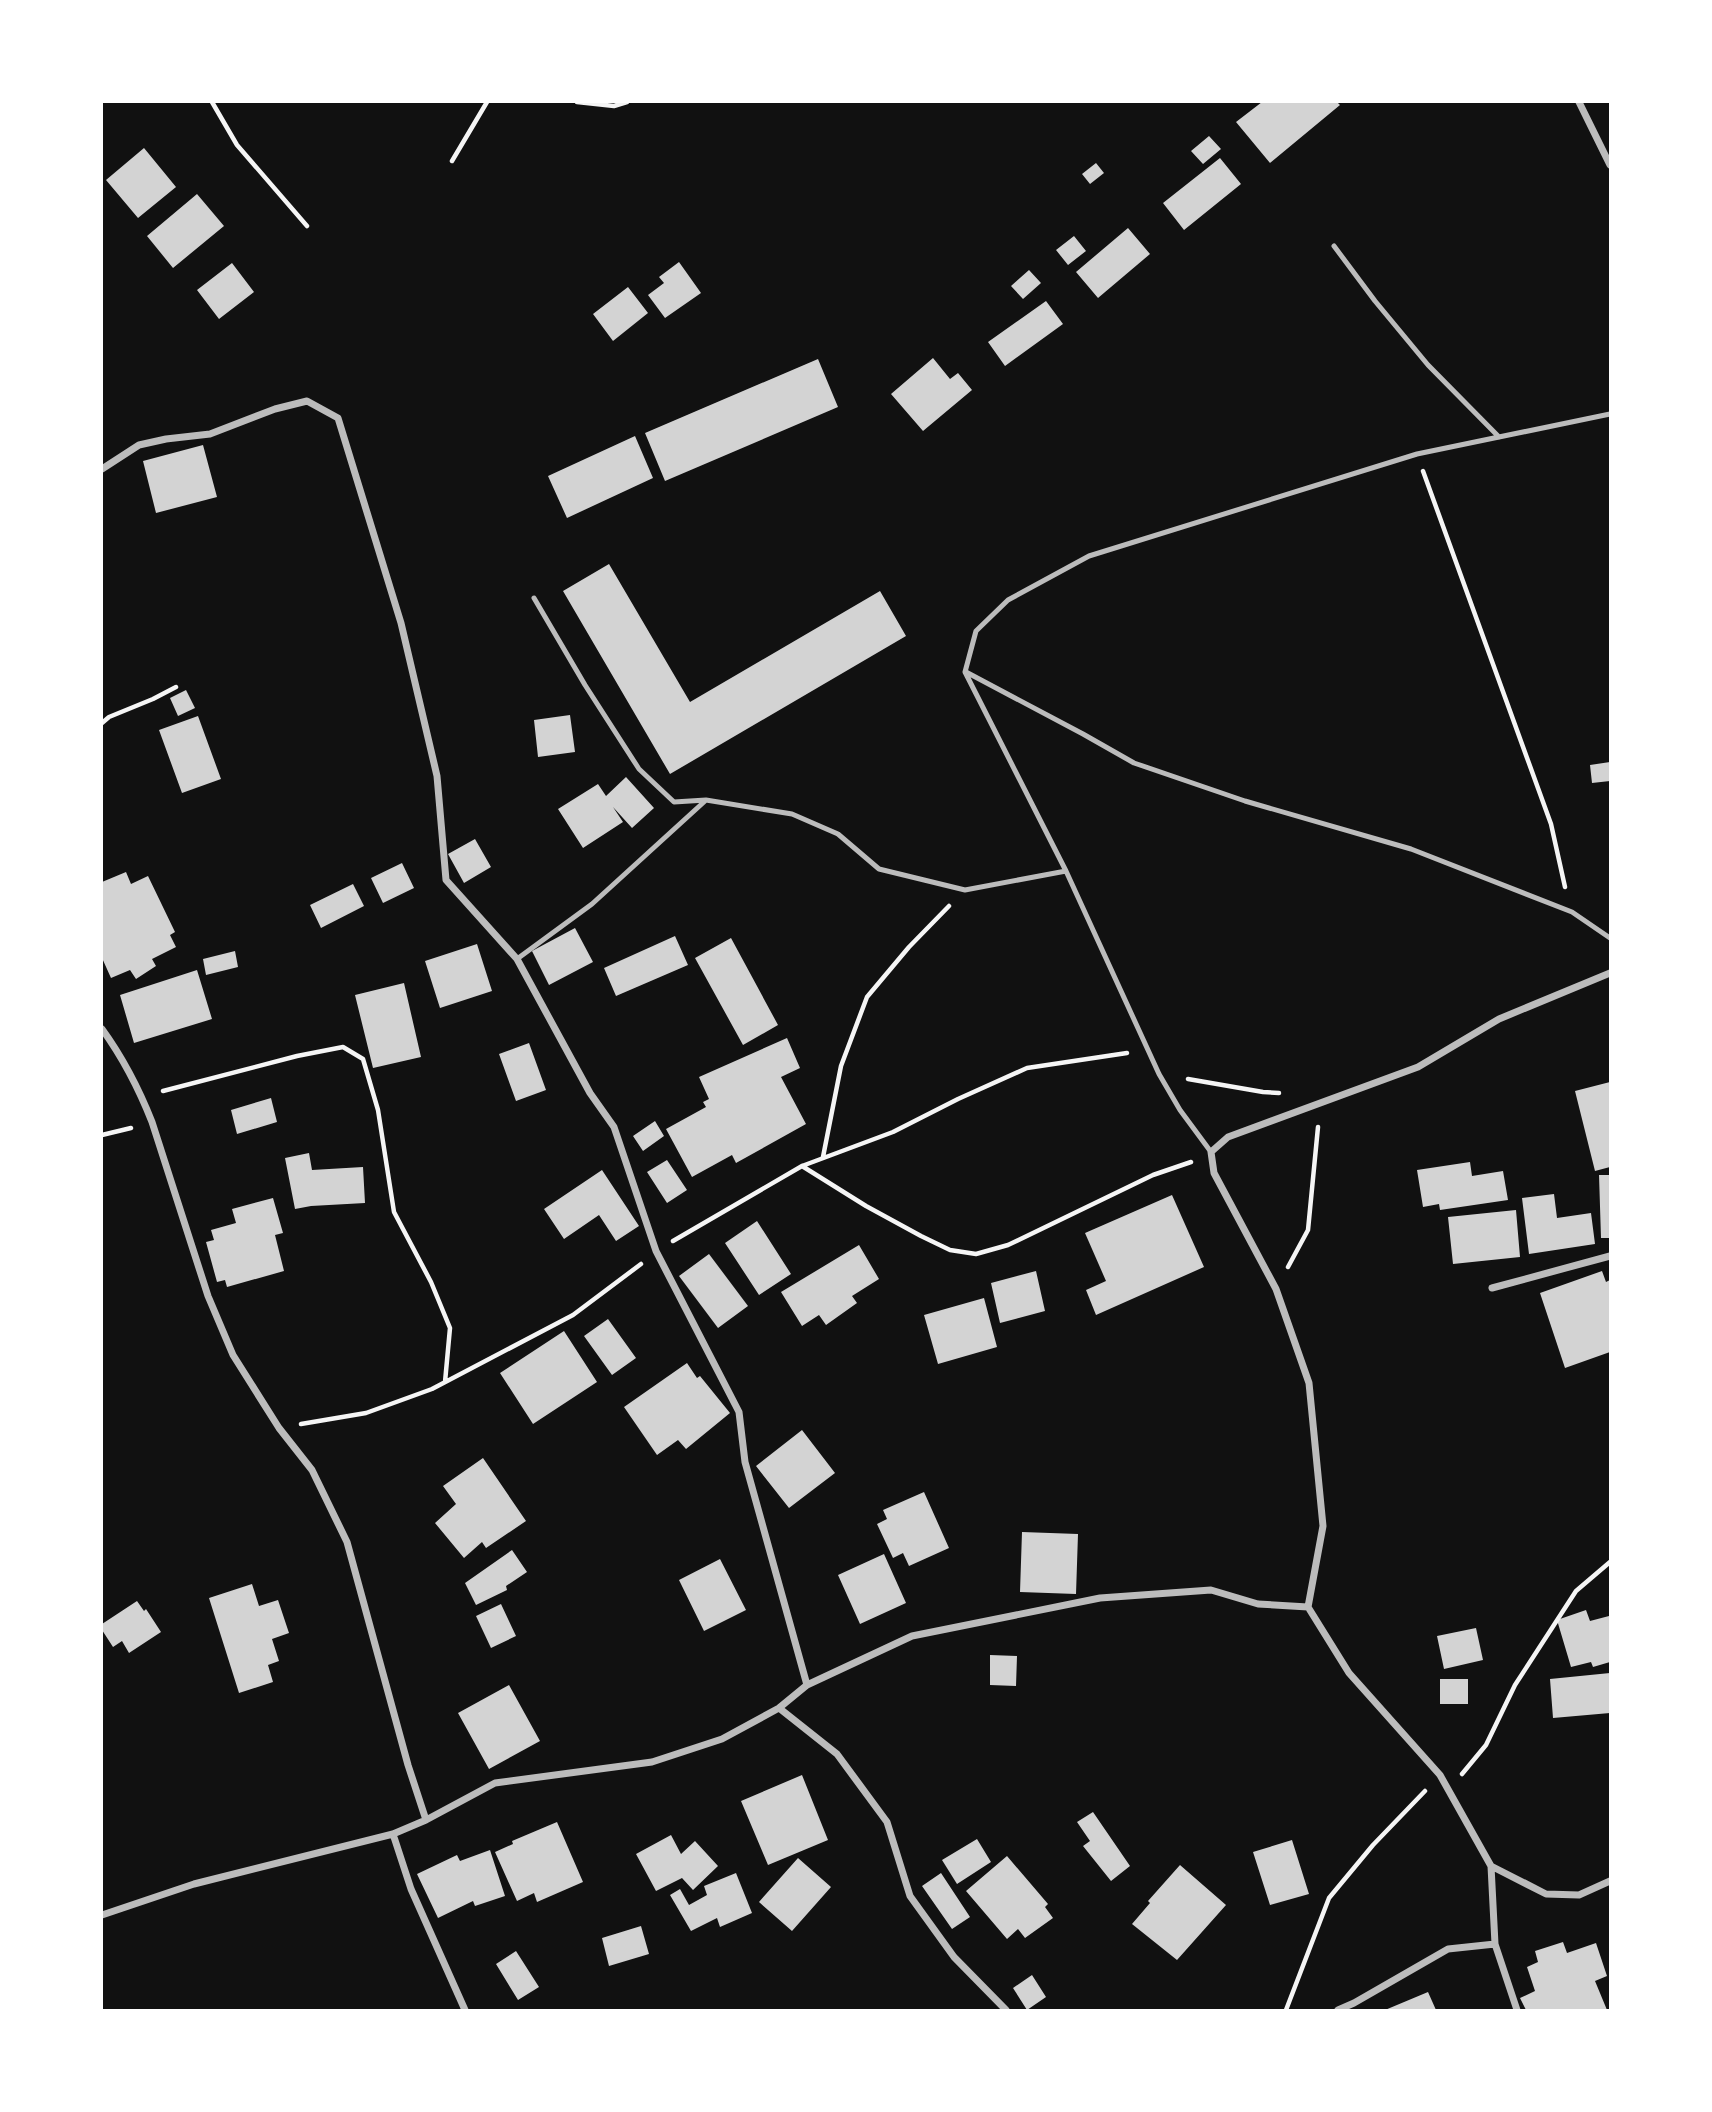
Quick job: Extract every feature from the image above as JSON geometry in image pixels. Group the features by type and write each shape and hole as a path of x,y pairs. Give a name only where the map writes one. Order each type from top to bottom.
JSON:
{"street":[{"path":"1579,102 1611,164"},
{"path":"102,469 139,445 209,434 275,409 307,401 338,418 401,623 437,776 446,880 517,959 590,1093 614,1127 656,1251 739,1412 745,1462 807,1685"},
{"path":"1517,2011 1495,1944 1491,1866 1440,1775 1349,1673 1308,1607 1323,1526 1309,1383 1276,1289 1214,1173 1211,1152 1228,1137 1418,1067 1499,1018 1611,973"},
{"path":"102,1029 118,1051 142,1097 208,1296 233,1355 279,1428 312,1470 347,1542 408,1765 426,1820"},
{"path":"1492,1288 1611,1256"},
{"path":"102,1915 194,1884 393,1833 426,1820 495,1783 652,1762 722,1740 779,1708 807,1685 912,1636 1100,1598 1211,1590 1258,1604 1308,1607"},
{"path":"779,1708 837,1754 887,1822 910,1896 954,1957 1006,2011"},
{"path":"393,1833 411,1889 465,2011"},
{"path":"1491,1866 1546,1894 1579,1895 1611,1881"},
{"path":"1338,2011 1448,1949 1495,1944"}],"lane":[{"path":"1334,246 1428,365 1499,437"},
{"path":"1211,1152 1180,1110 1159,1074 1066,871 965,672 976,631 1008,600 1089,556 1417,454 1611,414"},
{"path":"534,598 639,769 674,802 706,800 792,814 838,834 879,869 965,890 1066,871"},
{"path":"965,672 1134,763 1245,801 1411,849 1572,912 1611,938"},
{"path":"517,959 592,904 706,800"}],"path":[{"path":"212,102 237,145 307,226"},
{"path":"452,161 487,102"},
{"path":"577,102 614,106 627,102"},
{"path":"1417,454 1551,824 1572,912"},
{"path":"102,723 109,717 176,687"},
{"path":"823,1158 841,1066 867,997 909,947 965,890"},
{"path":"142,1097 297,1056 343,1047 363,1059 378,1110 394,1212 431,1282 450,1328 445,1382"},
{"path":"279,1428 366,1413 445,1382 573,1315 656,1251 802,1166 894,1132 1027,1068 1148,1049"},
{"path":"1159,1074 1263,1092 1290,1093"},
{"path":"1276,1289 1308,1230 1320,1103"},
{"path":"102,1135 152,1122"},
{"path":"802,1166 920,1236 950,1250 976,1254 1008,1245 1153,1175 1211,1152"},
{"path":"1448,1790 1486,1745 1515,1685 1576,1591 1611,1563"},
{"path":"1286,2011 1329,1898 1373,1845 1440,1775"}],"building":[{"path":"1262,102 1337,102 1340,105 1270,163 1236,122"},
{"path":"1209,136 1221,149 1203,164 1191,151"},
{"path":"144,148 176,187 138,218 106,180"},
{"path":"1220,158 1241,184 1184,230 1163,203"},
{"path":"1096,163 1104,173 1090,184 1082,174"},
{"path":"197,194 224,226 173,268 147,236"},
{"path":"1128,228 1150,254 1098,298 1076,272"},
{"path":"1074,236 1086,251 1068,265 1056,250"},
{"path":"679,262 701,293 665,318 648,295 664,283 659,277"},
{"path":"232,263 254,292 219,319 197,290"},
{"path":"1029,270 1041,283 1023,299 1011,286"},
{"path":"628,287 648,313 613,341 593,314"},
{"path":"1046,301 1063,324 1005,366 988,342"},
{"path":"933,358 950,379 958,373 972,390 923,431 891,394"},
{"path":"818,359 838,407 665,481 645,433"},
{"path":"635,436 653,478 567,518 548,476"},
{"path":"203,445 217,497 156,513 143,461"},
{"path":"609,564 690,702 880,591 906,636 670,774 563,591"},
{"path":"186,690 195,708 178,716 170,698"},
{"path":"570,715 575,752 538,757 534,720"},
{"path":"198,716 221,779 182,793 159,730"},
{"path":"1610,762 1610,781 1592,783 1590,765"},
{"path":"626,777 654,808 632,828 613,807 623,822 583,848 558,809 598,784 606,796"},
{"path":"475,839 491,867 464,883 448,854"},
{"path":"402,863 414,888 383,903 371,878"},
{"path":"126,872 131,884 148,876 175,932 170,935 176,947 152,959 156,966 136,979 130,970 111,978 102,958 102,882"},
{"path":"353,884 364,906 321,928 310,905"},
{"path":"575,928 593,962 549,985 532,951"},
{"path":"675,936 688,965 616,996 604,968"},
{"path":"731,938 778,1025 743,1045 695,958"},
{"path":"477,944 492,991 440,1008 425,961"},
{"path":"235,951 238,967 206,975 203,959"},
{"path":"197,970 212,1019 134,1043 120,995"},
{"path":"404,983 421,1057 373,1068 355,995"},
{"path":"787,1038 800,1068 781,1077 806,1124 736,1163 732,1155 692,1177 666,1129 706,1107 703,1102 709,1099 699,1077"},
{"path":"529,1043 546,1090 516,1101 499,1054"},
{"path":"1610,1082 1610,1167 1595,1171 1575,1091"},
{"path":"271,1098 277,1122 237,1134 231,1110"},
{"path":"655,1121 664,1136 643,1151 633,1136"},
{"path":"309,1153 312,1170 363,1167 365,1203 295,1209 285,1158"},
{"path":"667,1160 687,1190 667,1203 647,1172"},
{"path":"1470,1162 1472,1176 1503,1171 1508,1200 1440,1210 1439,1204 1423,1207 1417,1170"},
{"path":"602,1170 639,1226 616,1241 599,1215 564,1239 544,1209"},
{"path":"1599,1175 1610,1175 1610,1238 1601,1238"},
{"path":"1554,1194 1557,1218 1591,1213 1595,1244 1529,1254 1522,1198"},
{"path":"1172,1195 1204,1267 1096,1315 1086,1290 1106,1281 1085,1233"},
{"path":"273,1198 283,1233 275,1235 284,1271 227,1287 225,1280 217,1282 206,1242 214,1240 211,1230 236,1223 232,1209"},
{"path":"1516,1210 1520,1257 1453,1264 1448,1217"},
{"path":"757,1221 791,1274 759,1295 725,1243"},
{"path":"859,1245 879,1279 852,1296 857,1303 826,1325 819,1315 802,1326 781,1292"},
{"path":"709,1254 748,1306 718,1328 679,1276"},
{"path":"1036,1271 1045,1311 1000,1323 991,1283"},
{"path":"1602,1271 1606,1282 1610,1280 1610,1352 1565,1368 1540,1293"},
{"path":"984,1298 997,1347 938,1364 924,1315"},
{"path":"608,1319 636,1358 612,1375 584,1336"},
{"path":"564,1331 597,1382 533,1424 500,1373"},
{"path":"687,1363 697,1378 700,1376 730,1413 686,1449 678,1440 657,1455 624,1407"},
{"path":"802,1430 835,1473 789,1508 756,1466"},
{"path":"483,1458 526,1521 486,1548 482,1542 464,1558 435,1523 456,1504 443,1486"},
{"path":"924,1492 949,1548 909,1566 903,1553 893,1558 877,1524 887,1519 883,1510"},
{"path":"1022,1532 1078,1534 1076,1594 1020,1592"},
{"path":"512,1550 527,1572 506,1586 507,1590 476,1605 465,1583"},
{"path":"884,1554 906,1603 860,1624 838,1575"},
{"path":"720,1559 746,1610 704,1631 679,1580"},
{"path":"252,1584 259,1606 278,1600 289,1633 272,1639 279,1661 268,1665 273,1682 239,1693 209,1598"},
{"path":"137,1601 144,1611 146,1609 161,1632 129,1653 122,1641 113,1647 102,1630 102,1624"},
{"path":"501,1604 516,1636 491,1648 476,1616"},
{"path":"1586,1610 1590,1621 1609,1616 1610,1662 1593,1667 1591,1662 1571,1667 1557,1620"},
{"path":"1476,1628 1483,1660 1444,1669 1437,1636"},
{"path":"990,1655 1017,1656 1016,1686 990,1685"},
{"path":"1610,1673 1610,1713 1553,1718 1550,1679"},
{"path":"1440,1679 1468,1679 1468,1704 1440,1704"},
{"path":"509,1685 540,1741 489,1769 458,1713"},
{"path":"802,1775 828,1840 768,1865 741,1801"},
{"path":"1093,1812 1130,1866 1111,1881 1083,1846 1090,1841 1077,1822"},
{"path":"557,1822 583,1882 537,1902 534,1893 517,1901 495,1852 513,1844 512,1841"},
{"path":"671,1835 681,1854 695,1841 718,1866 693,1890 682,1878 656,1891 636,1854"},
{"path":"977,1839 991,1862 957,1884 942,1860"},
{"path":"1292,1840 1309,1894 1270,1905 1253,1852"},
{"path":"490,1850 505,1896 475,1906 473,1901 438,1918 417,1874 457,1855 460,1861"},
{"path":"1007,1856 1048,1904 1045,1907 1053,1918 1025,1938 1018,1929 1007,1939 966,1891"},
{"path":"798,1858 831,1887 792,1931 759,1902"},
{"path":"1180,1865 1226,1905 1177,1960 1132,1924 1150,1903 1148,1901"},
{"path":"736,1873 752,1913 720,1927 717,1918 691,1931 670,1895 680,1889 689,1905 707,1895 704,1886"},
{"path":"941,1873 970,1917 952,1929 922,1886"},
{"path":"641,1926 649,1954 609,1966 602,1938"},
{"path":"1563,1942 1567,1953 1596,1943 1607,1976 1595,1981 1607,2010 1526,2010 1520,1998 1535,1991 1527,1967 1538,1962 1535,1951"},
{"path":"516,1951 539,1987 518,2000 496,1964"},
{"path":"1032,1975 1046,1997 1027,2010 1013,1988"},
{"path":"1428,1992 1436,2010 1385,2010"}]}
